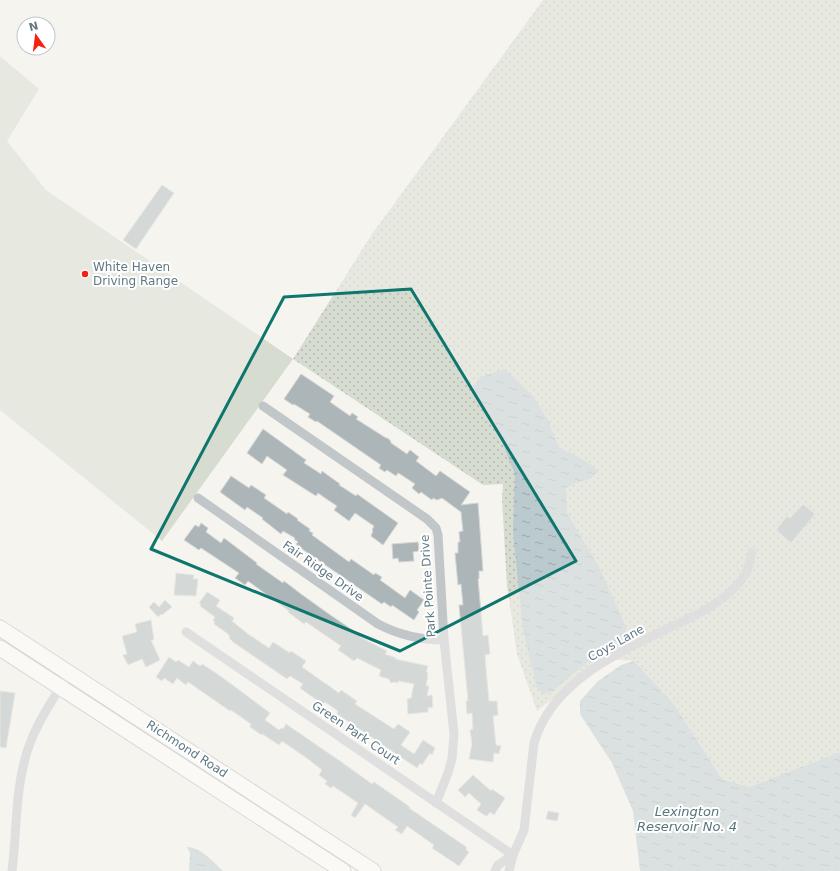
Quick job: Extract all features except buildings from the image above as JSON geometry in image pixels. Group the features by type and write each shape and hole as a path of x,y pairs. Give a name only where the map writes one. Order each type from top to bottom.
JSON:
{"highway":[{"name":"Richmond Road","path":"0,628 373,871"},
{"name":"Richmond Road","path":"0,648 61,686 343,871"}],"street":[{"name":"Park Pointe Drive","path":"263,406 420,515 436,528 438,535 444,640 454,734 453,750 448,773 436,803"},
{"name":"Fair Ridge Drive","path":"198,498 378,624 399,634 412,638 444,640"},
{"name":"Coys Lane","path":"509,871 512,855 520,840 525,822 534,743 542,722 550,709 573,686 602,663 692,617 726,596 742,579 748,568 752,552"},
{"name":"Green Park Court","path":"186,632 512,855"},
{"path":"12,871 19,787 25,758 40,722 69,673"},
{"name":"Coys Lane","path":"495,871 498,865 512,855"}],"highlighted area":[{"path":"411,289 576,561 400,651 151,549 284,297"}],"shaded area":[{"path":"543,0 840,0 840,752 749,787 722,779 674,704 634,661 604,659 537,711 517,654 507,586 502,499 503,484 483,485 293,359 372,234"},
{"name":"White Haven Driving Range","path":"0,56 39,89 7,141 46,190 293,359 162,541 0,410"}],"water":[{"path":"505,369 532,395 548,420 559,447 584,460 599,471 590,479 577,482 566,488 567,513 599,567 626,627 624,637 596,655 553,691 544,694 537,689 523,630 513,532 515,474 496,427 472,391 480,377"},
{"name":"Lexington Reservoir No. 4","path":"634,661 674,704 722,779 749,787 840,752 840,871 640,871 633,811 612,763 580,714 580,701 598,681 621,665"},
{"path":"187,847 197,849 202,852 223,871 189,871 190,853"}],"place":[{"name":"White Haven Driving Range","path":"85,274"}]}
